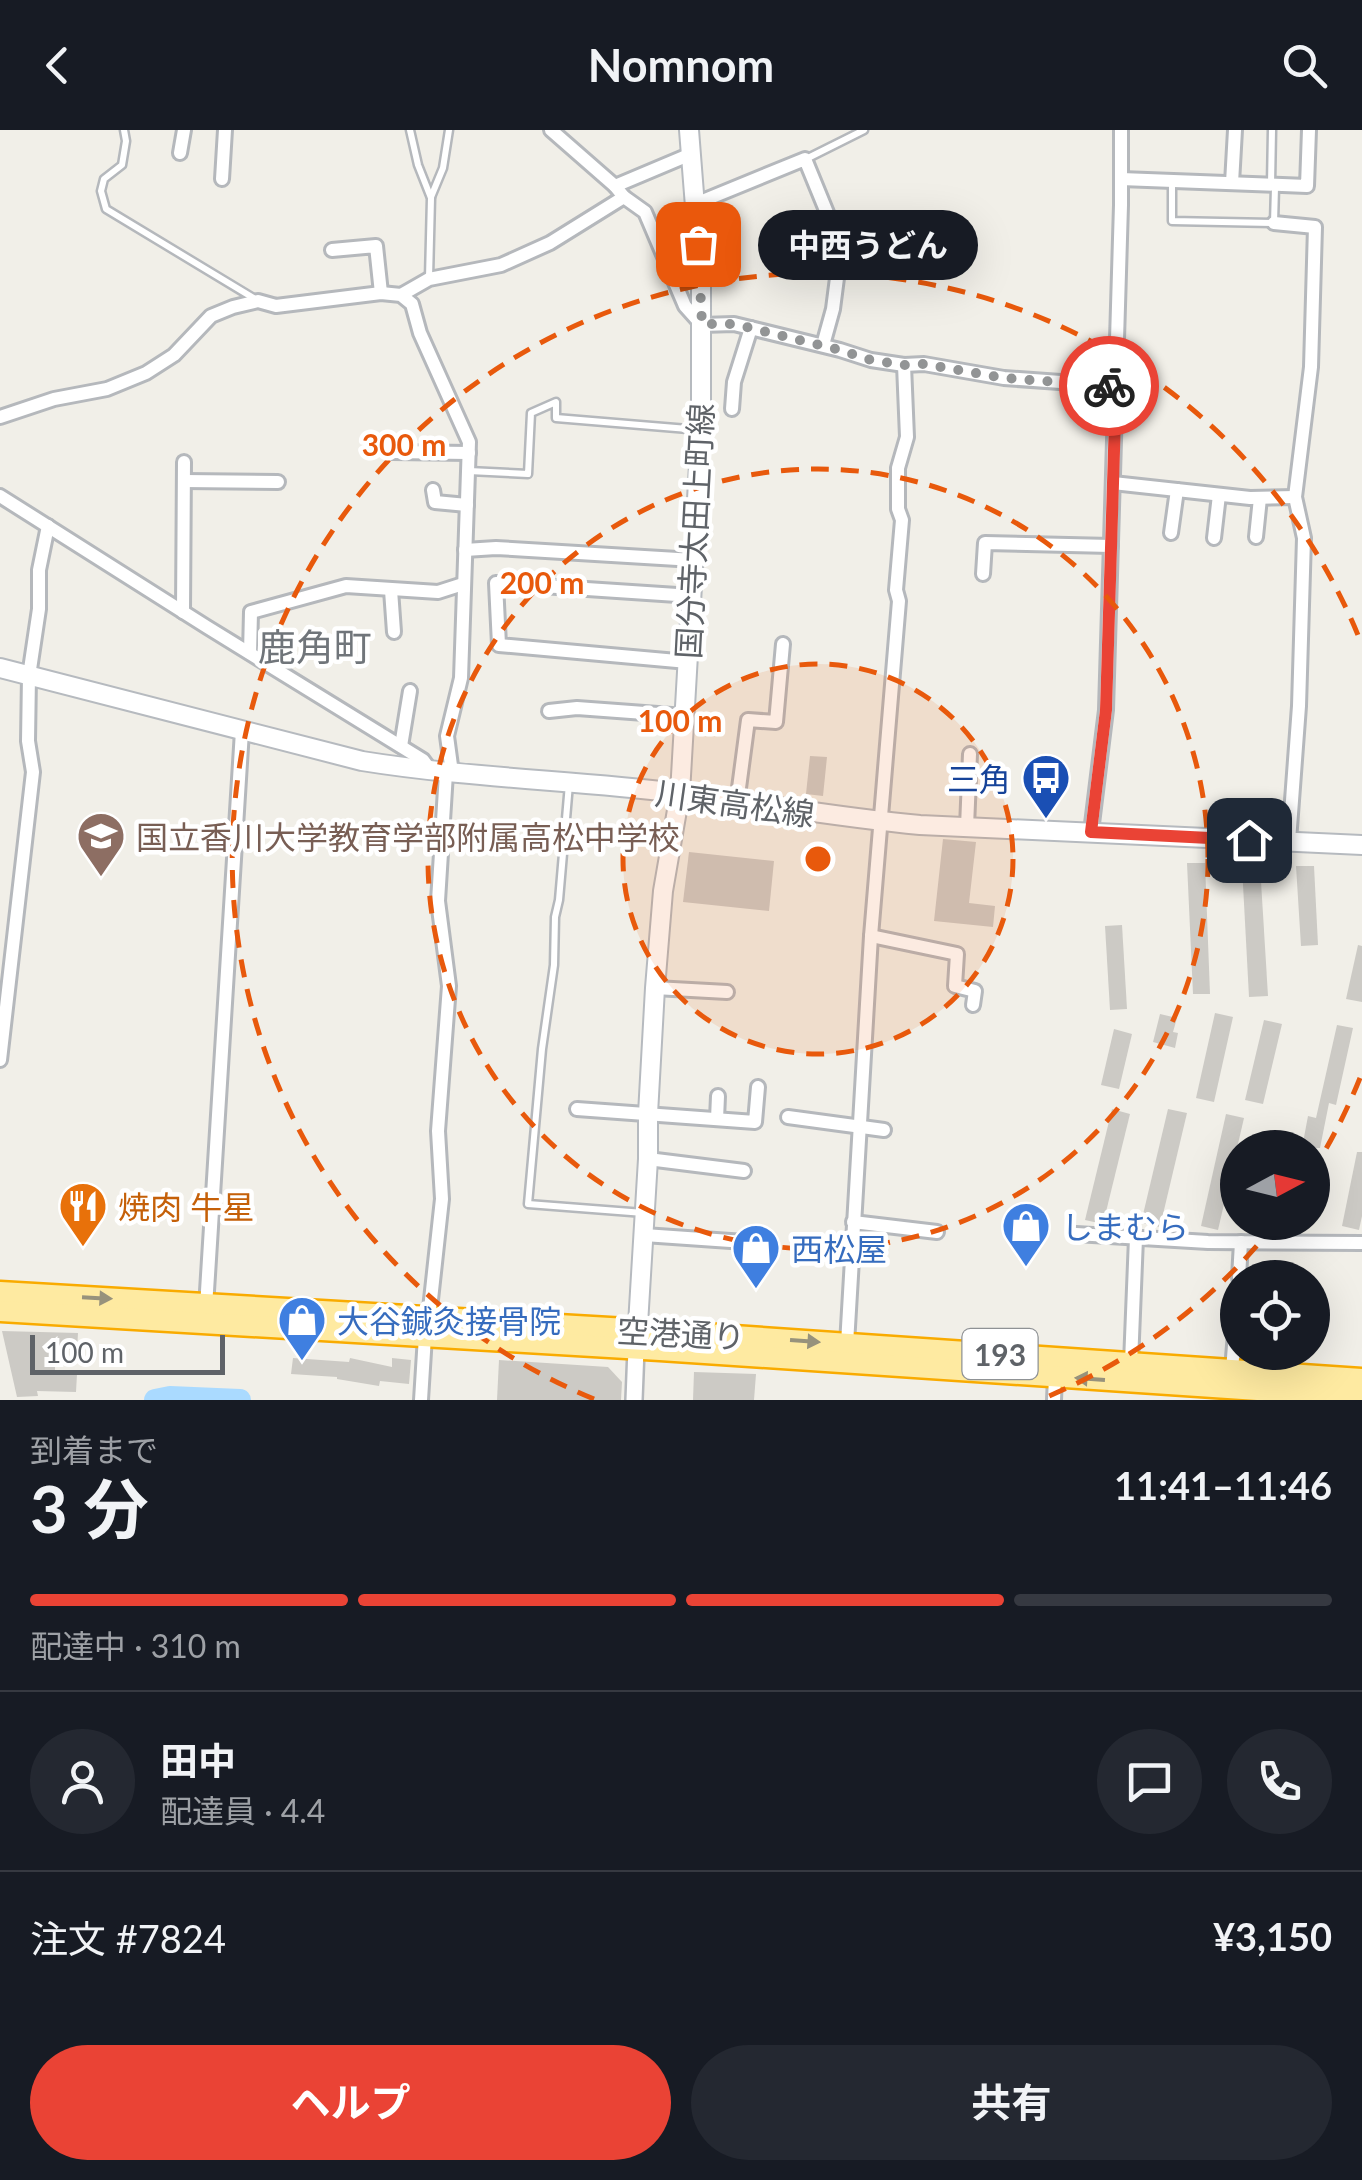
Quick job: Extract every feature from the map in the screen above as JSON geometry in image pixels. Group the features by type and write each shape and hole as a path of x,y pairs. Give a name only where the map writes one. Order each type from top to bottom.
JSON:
{"highway":[{"name":"空港通り","path":"0,1292 206,1313 637,1340 1055,1377 1362,1398"},
{"name":"空港通り","path":"0,1311 206,1313"},
{"name":"空港通り","path":"637,1340 847,1344 1220,1369"},
{"name":"空港通り","path":"1232,1370 1362,1379"}],"main road":[{"name":"国分寺太田上町線","path":"637,1340 654,988 663,891 680,794 701,430 701,283 689,130"},
{"name":"川東高松線","path":"0,668 362,761 443,772 680,794 880,822 1362,845"}],"street":[{"path":"180,153 184,130"},
{"path":"222,179 226,130"},
{"path":"552,130 645,212 685,306 702,324 734,324 904,365 924,364 1004,378 1116,386"},
{"path":"1091,832 1106,710 1121,130"},
{"path":"1232,183 1235,130"},
{"path":"1121,179 1306,186 1309,130"},
{"path":"0,417 54,399 107,390 146,374 174,355 211,316 232,306 258,301 276,306 402,295 429,279 501,265 550,243 620,192 691,154"},
{"path":"695,204 805,160 841,247 833,309 823,346"},
{"path":"1274,223 1315,227 1311,368 1295,498 1304,538 1299,706 1289,841"},
{"path":"332,250 376,246 381,294"},
{"path":"402,295 412,304 420,333 469,442 461,678 443,772 438,901 448,986 438,1131 442,1200 421,1400"},
{"path":"732,408 734,382 751,328"},
{"path":"847,1344 871,936 899,601 896,590 902,520 898,509 898,468 908,438 904,365"},
{"path":"392,452 469,453"},
{"path":"183,612 184,462"},
{"path":"184,481 278,482"},
{"path":"1113,482 1260,498 1295,498"},
{"path":"433,490 435,502 467,505"},
{"path":"1171,533 1176,490"},
{"path":"1214,538 1220,494"},
{"path":"0,496 443,772"},
{"path":"1256,537 1260,498"},
{"path":"0,1060 33,772 28,741 29,676 39,609 39,570 48,526"},
{"path":"984,574 985,543 1111,546"},
{"path":"465,550 496,548 694,560"},
{"path":"688,662 498,646 496,583 692,596"},
{"path":"250,653 250,612 346,586 438,592 463,584"},
{"path":"391,590 394,632"},
{"path":"737,802 748,720 776,722 783,644"},
{"path":"401,746 410,691"},
{"path":"549,711 576,708 685,716"},
{"path":"206,1313 242,731"},
{"path":"967,827 970,754"},
{"path":"871,936 957,954 955,986 974,991 973,1005"},
{"path":"654,988 727,992"},
{"path":"577,1109 755,1122 758,1087"},
{"path":"717,1119 718,1096"},
{"path":"788,1117 884,1130"},
{"path":"648,1160 744,1171"},
{"path":"853,1222 938,1232"},
{"path":"1076,1234 1362,1243"},
{"path":"644,1235 745,1242"},
{"path":"1131,1363 1136,1238"},
{"path":"1240,1260 1241,1242"},
{"path":"634,1400 637,1340"},
{"path":"1054,1400 1055,1377"}],"lane":[{"path":"124,130 122,165 104,179 101,191 106,208 258,301"},
{"path":"410,130 431,198"},
{"path":"429,279 431,198 443,168 449,130"},
{"path":"805,160 864,130"},
{"path":"1172,181 1172,220 1274,223 1272,130"},
{"path":"468,471 528,474 530,413 556,402 556,418 701,430"},
{"path":"569,783 528,1204 645,1213"}],"building":[{"path":"810,756 827,757 823,796 806,794"},
{"path":"943,839 976,842 969,903 995,906 993,927 934,921"},
{"path":"689,852 774,861 769,911 683,902"},
{"path":"1187,863 1205,863 1210,994 1193,994"},
{"path":"1260,865 1268,996 1249,997 1242,866"},
{"path":"1296,866 1314,866 1318,945 1301,946"},
{"path":"1122,925 1127,1009 1110,1010 1105,926"},
{"path":"1358,945 1362,946 1362,1002 1346,999"},
{"path":"1215,1013 1233,1017 1214,1102 1196,1098"},
{"path":"1160,1014 1177,1018 1173,1032 1178,1033 1175,1048 1153,1042"},
{"path":"1264,1020 1282,1024 1263,1104 1245,1100"},
{"path":"1337,1025 1353,1028 1336,1105 1329,1103 1324,1130 1305,1130 1308,1116 1316,1118"},
{"path":"1114,1029 1132,1034 1119,1089 1101,1085"},
{"path":"1112,1109 1130,1114 1103,1224 1085,1220"},
{"path":"1168,1109 1187,1113 1160,1227 1141,1223"},
{"path":"1226,1114 1244,1118 1241,1130 1222,1130"},
{"path":"1220,1141 1220,1221 1218,1230 1201,1226"},
{"path":"1357,1152 1362,1152 1359,1230 1342,1226"},
{"path":"2,1331 78,1333 77,1350 55,1349 55,1373 77,1374 76,1392 37,1391 38,1396 17,1397"},
{"path":"293,1358 349,1362 350,1358 392,1367 392,1358 411,1360 409,1384 380,1381 379,1386 337,1377 291,1374"},
{"path":"499,1360 608,1367 622,1382 621,1400 497,1400"},
{"path":"694,1372 756,1374 754,1400 693,1400"}],"waterway":[{"path":"155,1400 240,1400"}],"way so far":[{"path":"698,244 702,324 734,324 871,360 924,364 1004,378 1109,386"}],"place":[{"name":"中西うどん","path":"698,244"},
{"name":"三角","path":"1046,820"},
{"name":"国立香川大学教育学部附属高松中学校","path":"101,878"},
{"name":"焼肉 牛星","path":"83,1248"},
{"name":"しまむら","path":"1026,1268"},
{"name":"西松屋","path":"756,1290"},
{"name":"大谷鍼灸接骨院","path":"302,1362"}],"district":[{"name":"鹿角町","path":"315,646"}],"route":[{"path":"1109,386 1116,386 1106,710 1091,832 1249,840"}]}
